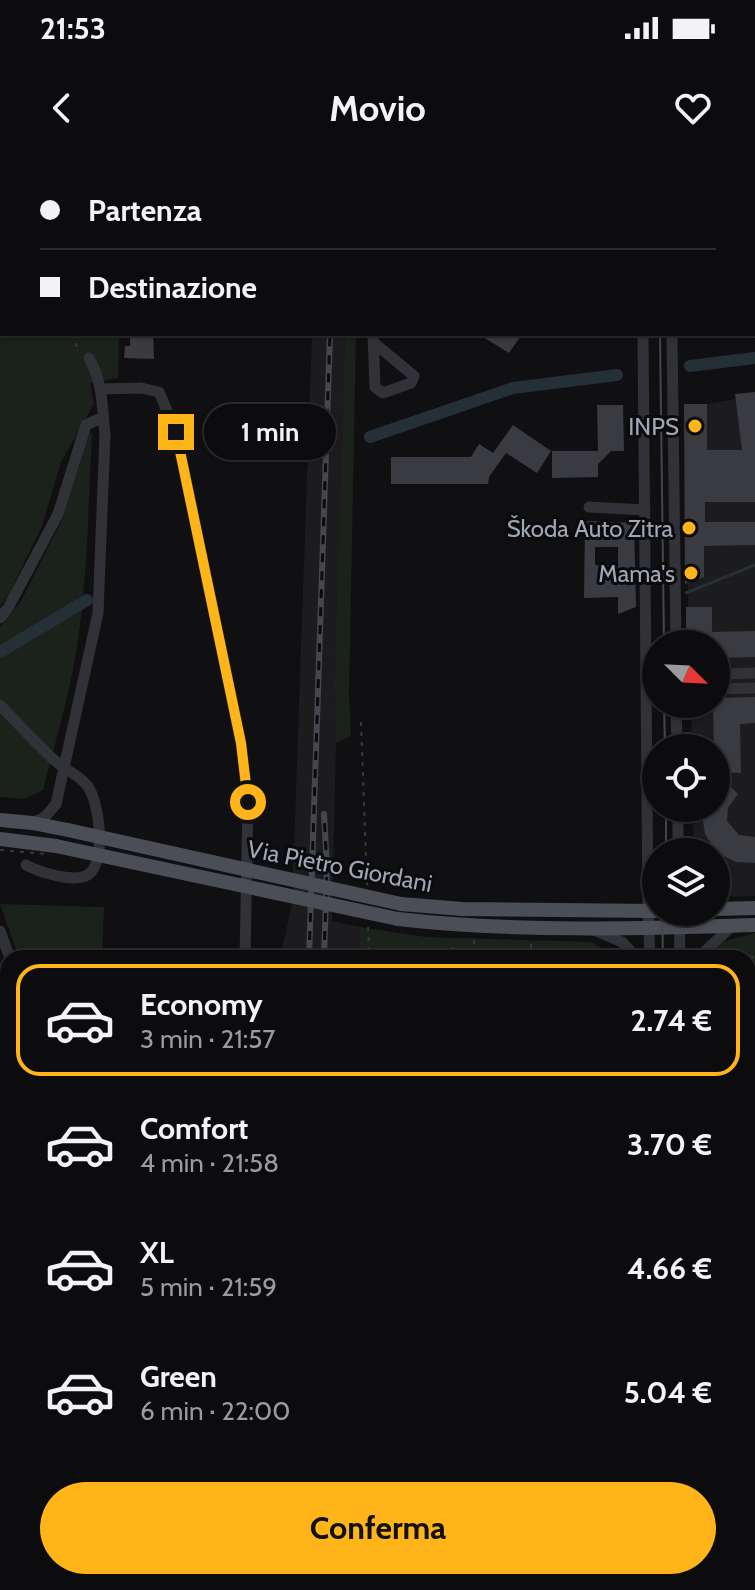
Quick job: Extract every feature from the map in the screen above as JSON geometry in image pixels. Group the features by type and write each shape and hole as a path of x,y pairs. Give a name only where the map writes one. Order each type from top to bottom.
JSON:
{"main road":[{"name":"Via Pietro Giordani","path":"0,820 68,830 433,923 680,928 755,925"},
{"name":"Via Pietro Giordani","path":"0,839 56,846 399,912 462,909 642,911"},
{"path":"730,908 755,908"}],"street":[{"path":"643,336 651,838"},
{"path":"672,336 676,630"},
{"path":"373,338 414,376 411,383 383,393 375,387 373,338"},
{"path":"68,830 59,821 56,804 98,613 105,435 102,389 97,370 89,358"},
{"path":"102,389 141,388 159,392 176,432 241,743 248,802 245,950"},
{"path":"0,618 58,514 86,425 103,417"},
{"path":"589,507 645,510"},
{"path":"730,674 755,673"},
{"path":"730,689 755,688"},
{"path":"0,705 54,761 86,784 96,802 100,825 95,867 90,874 66,877 26,865"},
{"path":"32,823 45,817 56,804"},
{"path":"706,950 732,926"},
{"name":"Via Pietro Giordani","path":"586,927 622,942 630,950"},
{"path":"648,927 649,950"},
{"path":"680,928 680,950"},
{"path":"0,931 7,950"}],"path":[{"path":"73,336 76,345 89,358"},
{"path":"361,722 367,895"},
{"path":"368,926 369,950"},
{"path":"474,950 475,932"},
{"path":"531,950 532,934"},
{"path":"443,950 464,950"}],"shaded area":[{"path":"0,336 119,336 118,378 90,383 94,404 61,462 42,526 8,596 0,606"},
{"path":"312,336 345,336 334,684 336,743 332,921 359,927 360,950 282,950 292,904"},
{"path":"345,336 356,336 349,694 351,736 336,743 334,684"},
{"path":"755,396 755,896 730,897 730,838 694,838 693,822 730,822 730,734 692,734 691,718 730,718 730,630 689,630 684,404 707,404"},
{"path":"92,433 83,598 76,653 61,722 43,790 25,799 0,797 0,627 20,603 62,520 86,434"},
{"path":"0,904 104,907 102,950 16,950"},
{"path":"359,927 426,937 591,942 606,950 360,950"},
{"path":"755,933 755,950 714,950 725,941"}],"building":[{"path":"130,336 153,336 154,359 124,358 125,346 130,346"},
{"path":"481,336 521,336 509,353"},
{"path":"755,392 755,502 705,502 705,522 755,522 755,545 704,546 704,577 685,584 684,404 707,404 707,450 742,450 735,394"},
{"path":"597,405 623,405 624,451 611,451 598,464 598,477 552,478 552,451 598,451"},
{"path":"513,425 551,451 537,473 506,453 489,477 488,484 391,484 391,457 471,457 479,444 493,453"},
{"path":"585,521 634,523 636,607 618,614 618,597 584,598","holes":["595,547 618,547 618,566 595,565"]},
{"path":"686,607 712,607 712,630 686,630"},
{"path":"755,631 755,657 730,658 730,632"},
{"path":"755,697 755,723 740,724 741,773 730,773 730,734 714,734 713,718 730,718 730,698"},
{"path":"730,786 738,794 730,805"},
{"path":"703,822 728,822 739,835 755,837 755,863 730,859 730,838 708,838"}],"waterway":[{"path":"690,366 755,358"},
{"path":"370,437 513,388 617,375"},
{"path":"686,593 755,565"},
{"path":"0,652 87,600"}],"tram line":[{"path":"660,336 664,630"},
{"path":"664,718 665,734"},
{"path":"666,822 666,838"},
{"path":"662,926 663,950"}],"railway":[{"path":"309,950 330,336"},
{"path":"324,814 327,868 324,950"}],"place":[{"name":"INPS","path":"695,426"},
{"name":"Škoda Auto Zitra","path":"689,528"},
{"name":"Mama's","path":"691,573"}],"route":[{"path":"176,432 241,743 248,802"}]}
